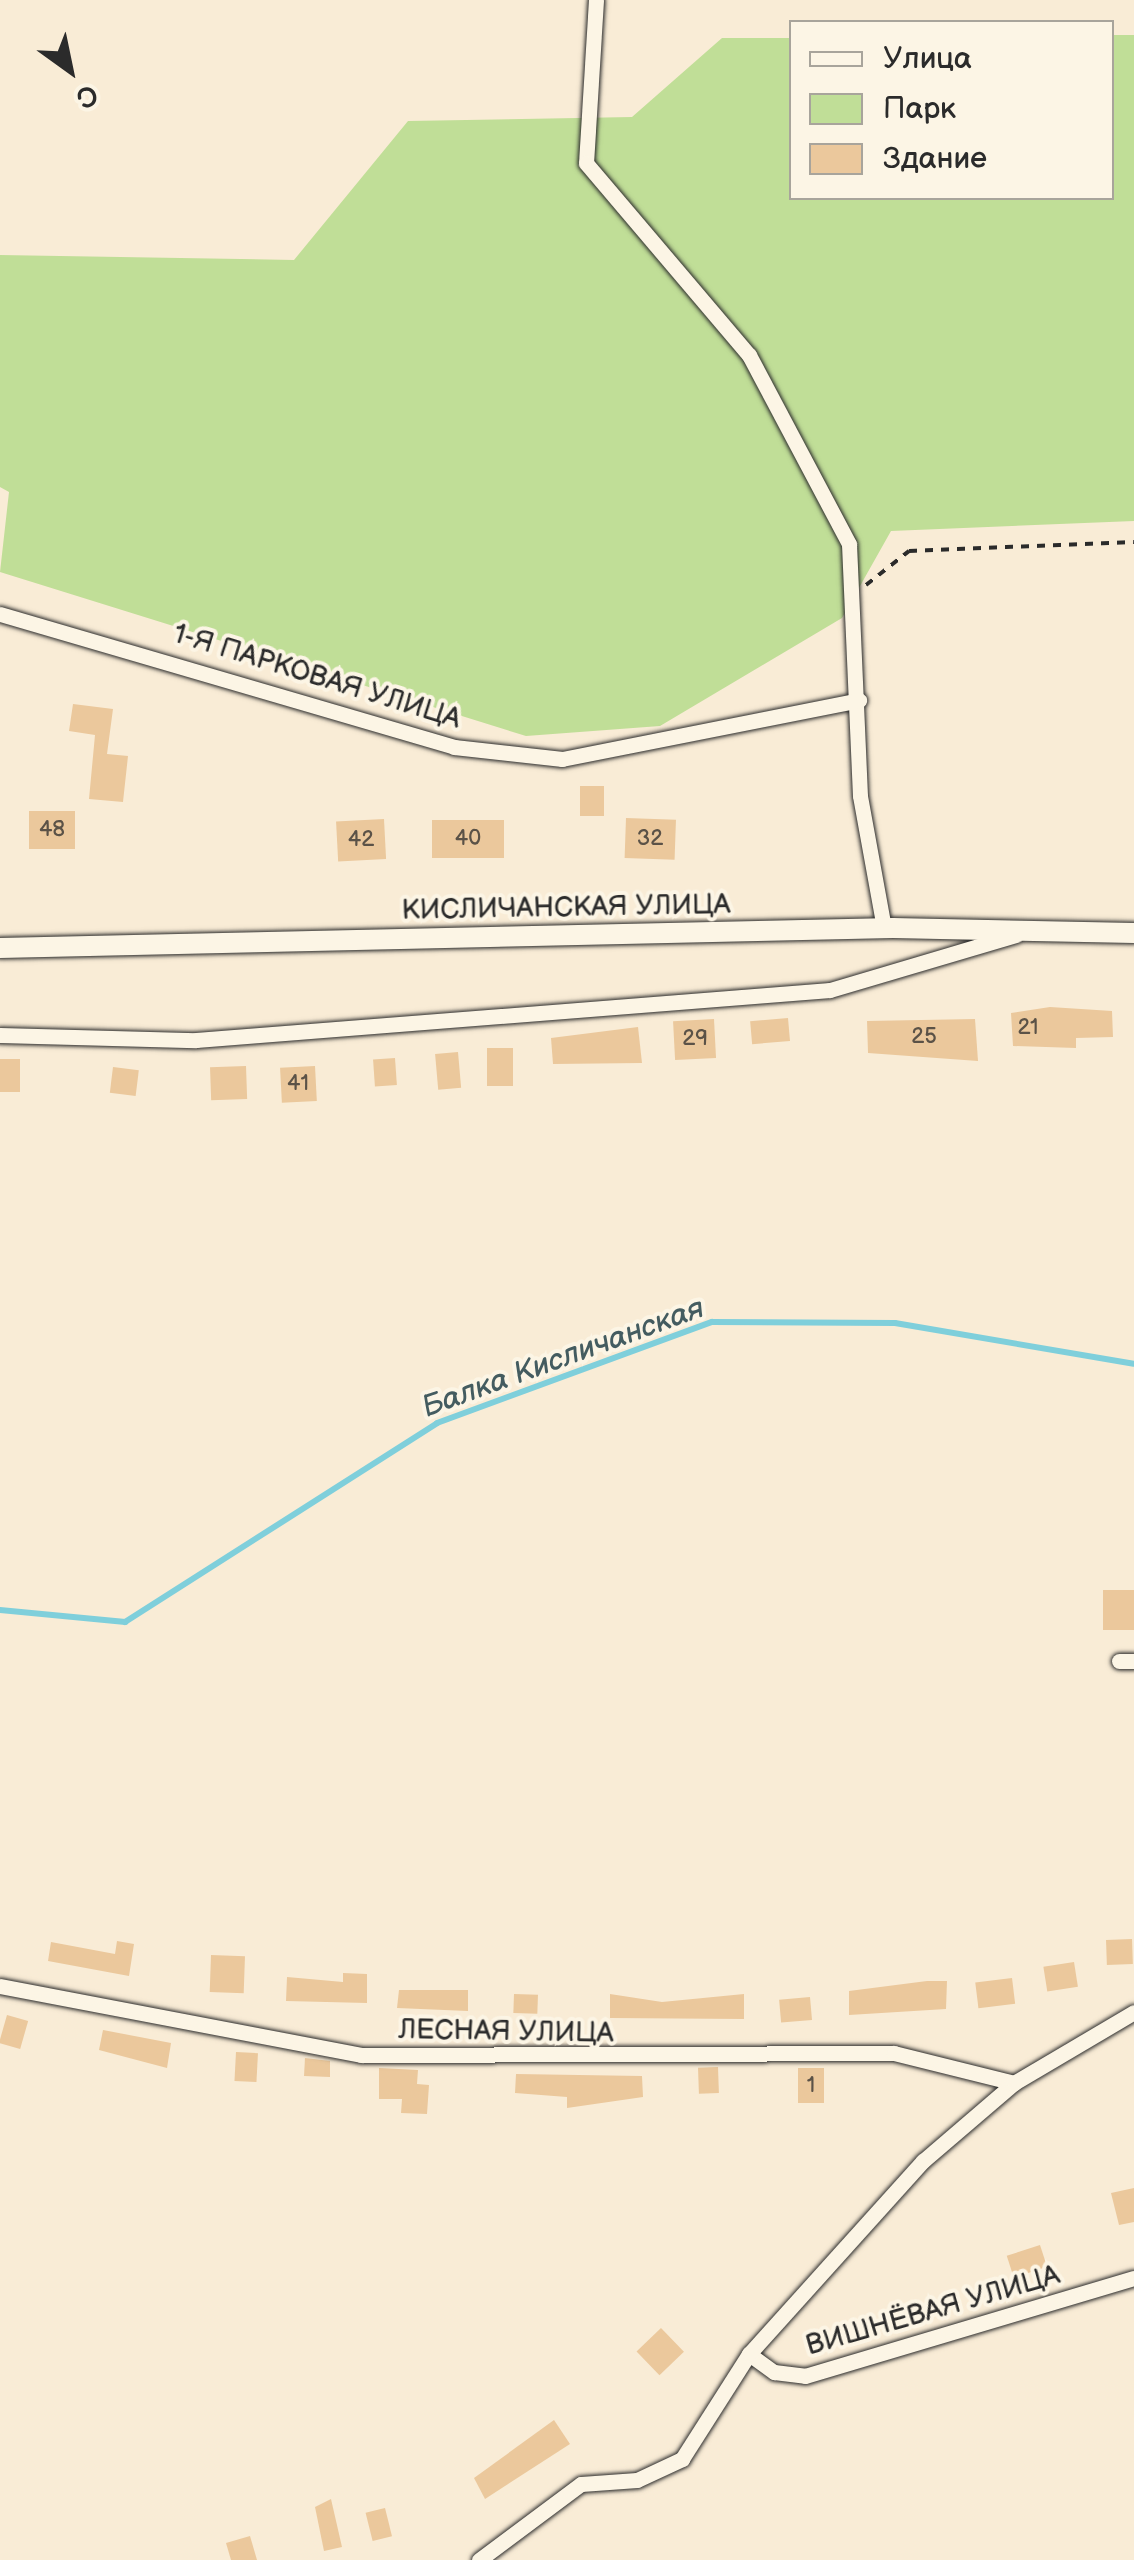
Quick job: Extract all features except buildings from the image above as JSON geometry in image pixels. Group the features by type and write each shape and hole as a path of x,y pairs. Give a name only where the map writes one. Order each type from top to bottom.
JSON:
{"street":[{"path":"596,0 586,163 607,198 749,354 849,544 855,594 860,796 884,928"},
{"name":"1-Я ПАРКОВАЯ УЛИЦА","path":"0,614 454,747 562,759 859,700"},
{"name":"КИСЛИЧАНСКАЯ УЛИЦА","path":"0,948 884,928 1134,933"},
{"path":"0,1035 196,1040 830,990 1029,931"},
{"name":"ЛЕСНАЯ УЛИЦА","path":"0,1986 361,2055 894,2053 1014,2083"},
{"path":"479,2560 581,2484 637,2480 682,2459 749,2354 923,2162 1014,2083 1134,2012"},
{"name":"ВИШНЁВАЯ УЛИЦА","path":"749,2354 774,2372 805,2376 1134,2278"}],"path":[{"path":"855,594 909,551 1134,542"}],"green space":[{"path":"1114,35 1134,35 1134,521 891,531 842,618 660,726 526,736 0,572 9,492 0,487 0,255 294,260 408,121 632,117 722,38 789,38 789,200 1114,200"}],"waterway":[{"name":"Балка Кисличанская","path":"0,1610 125,1622 437,1423 712,1322 895,1323 1134,1364"}]}
